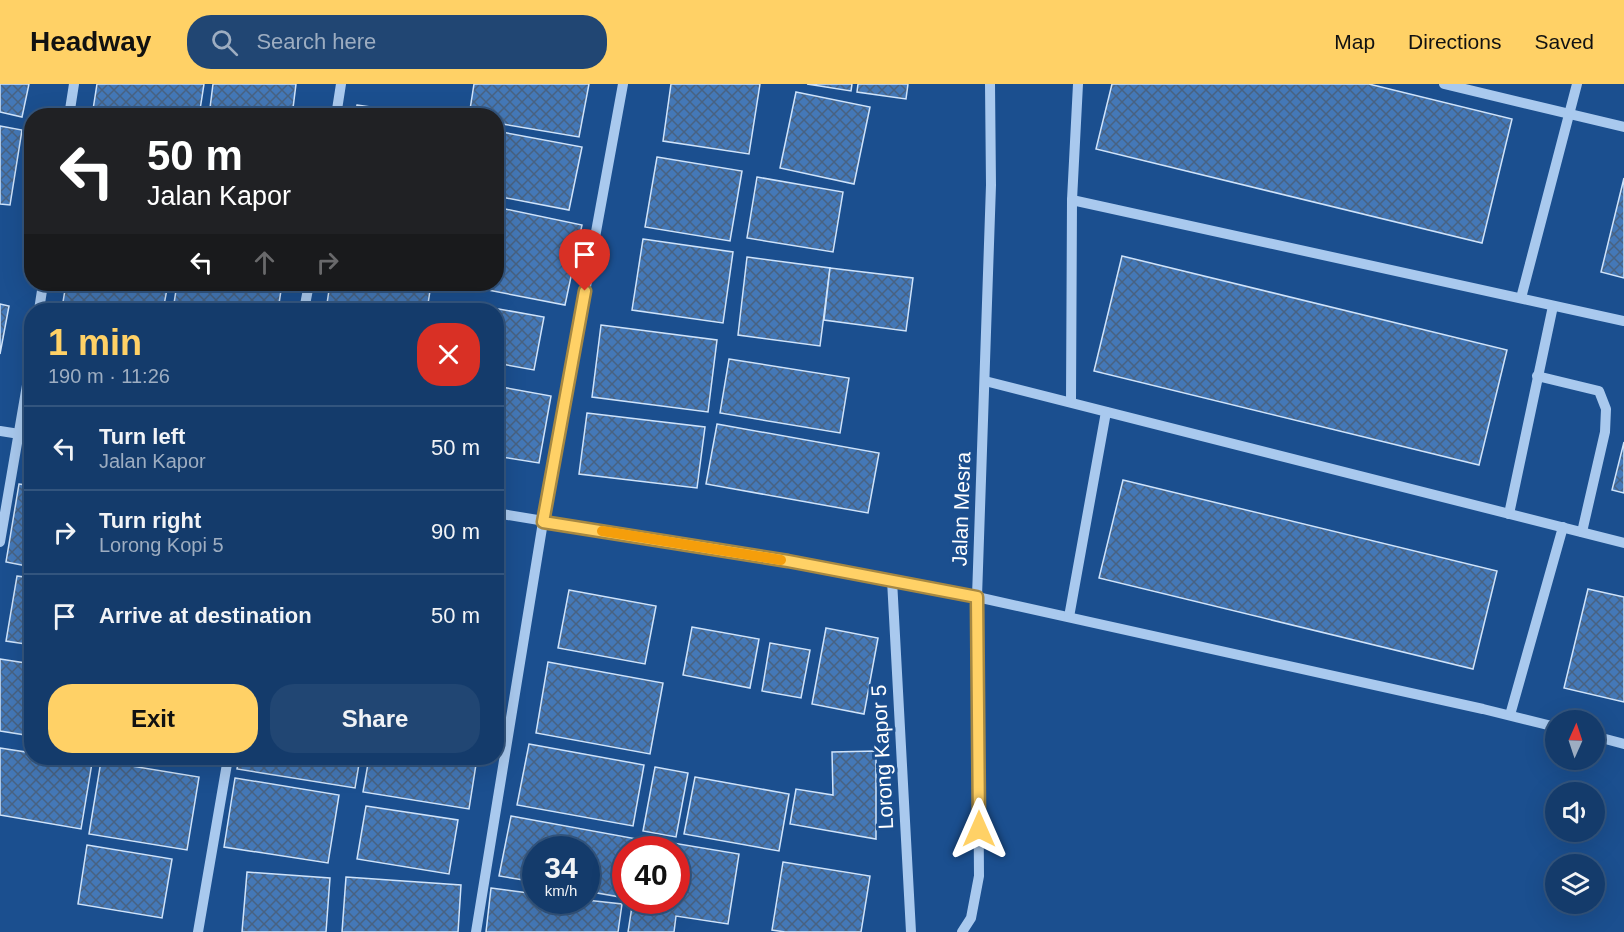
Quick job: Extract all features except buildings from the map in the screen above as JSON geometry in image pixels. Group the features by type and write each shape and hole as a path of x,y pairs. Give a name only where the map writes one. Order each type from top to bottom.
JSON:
{"street":[{"path":"70,108 74,84"},
{"path":"338,108 342,84"},
{"path":"504,761 543,522 623,84"},
{"name":"Jalan Mesra","path":"962,932 971,918 979,876 977,597 991,185 990,84"},
{"path":"1071,401 1072,200 1078,84"},
{"path":"1444,84 1624,128"},
{"path":"1521,298 1577,84"},
{"path":"1072,200 1624,321"},
{"path":"1509,514 1552,306"},
{"path":"1537,376 1599,391 1606,409 1605,432 1582,532"},
{"path":"985,381 1624,543"},
{"path":"0,542 24,404"},
{"path":"1069,617 1106,411"},
{"path":"0,431 24,435"},
{"path":"504,515 788,561 977,597 1545,724"},
{"path":"1510,715 1563,527"},
{"name":"Lorong Kapor 5","path":"892,580 911,932"},
{"path":"1605,739 1624,744"},
{"path":"198,932 227,765"},
{"path":"476,932 503,765"}],"slow traffic":[{"path":"602,531 781,560"}],"route":[{"path":"585,291 543,522 788,561 977,597 979,829"}]}
